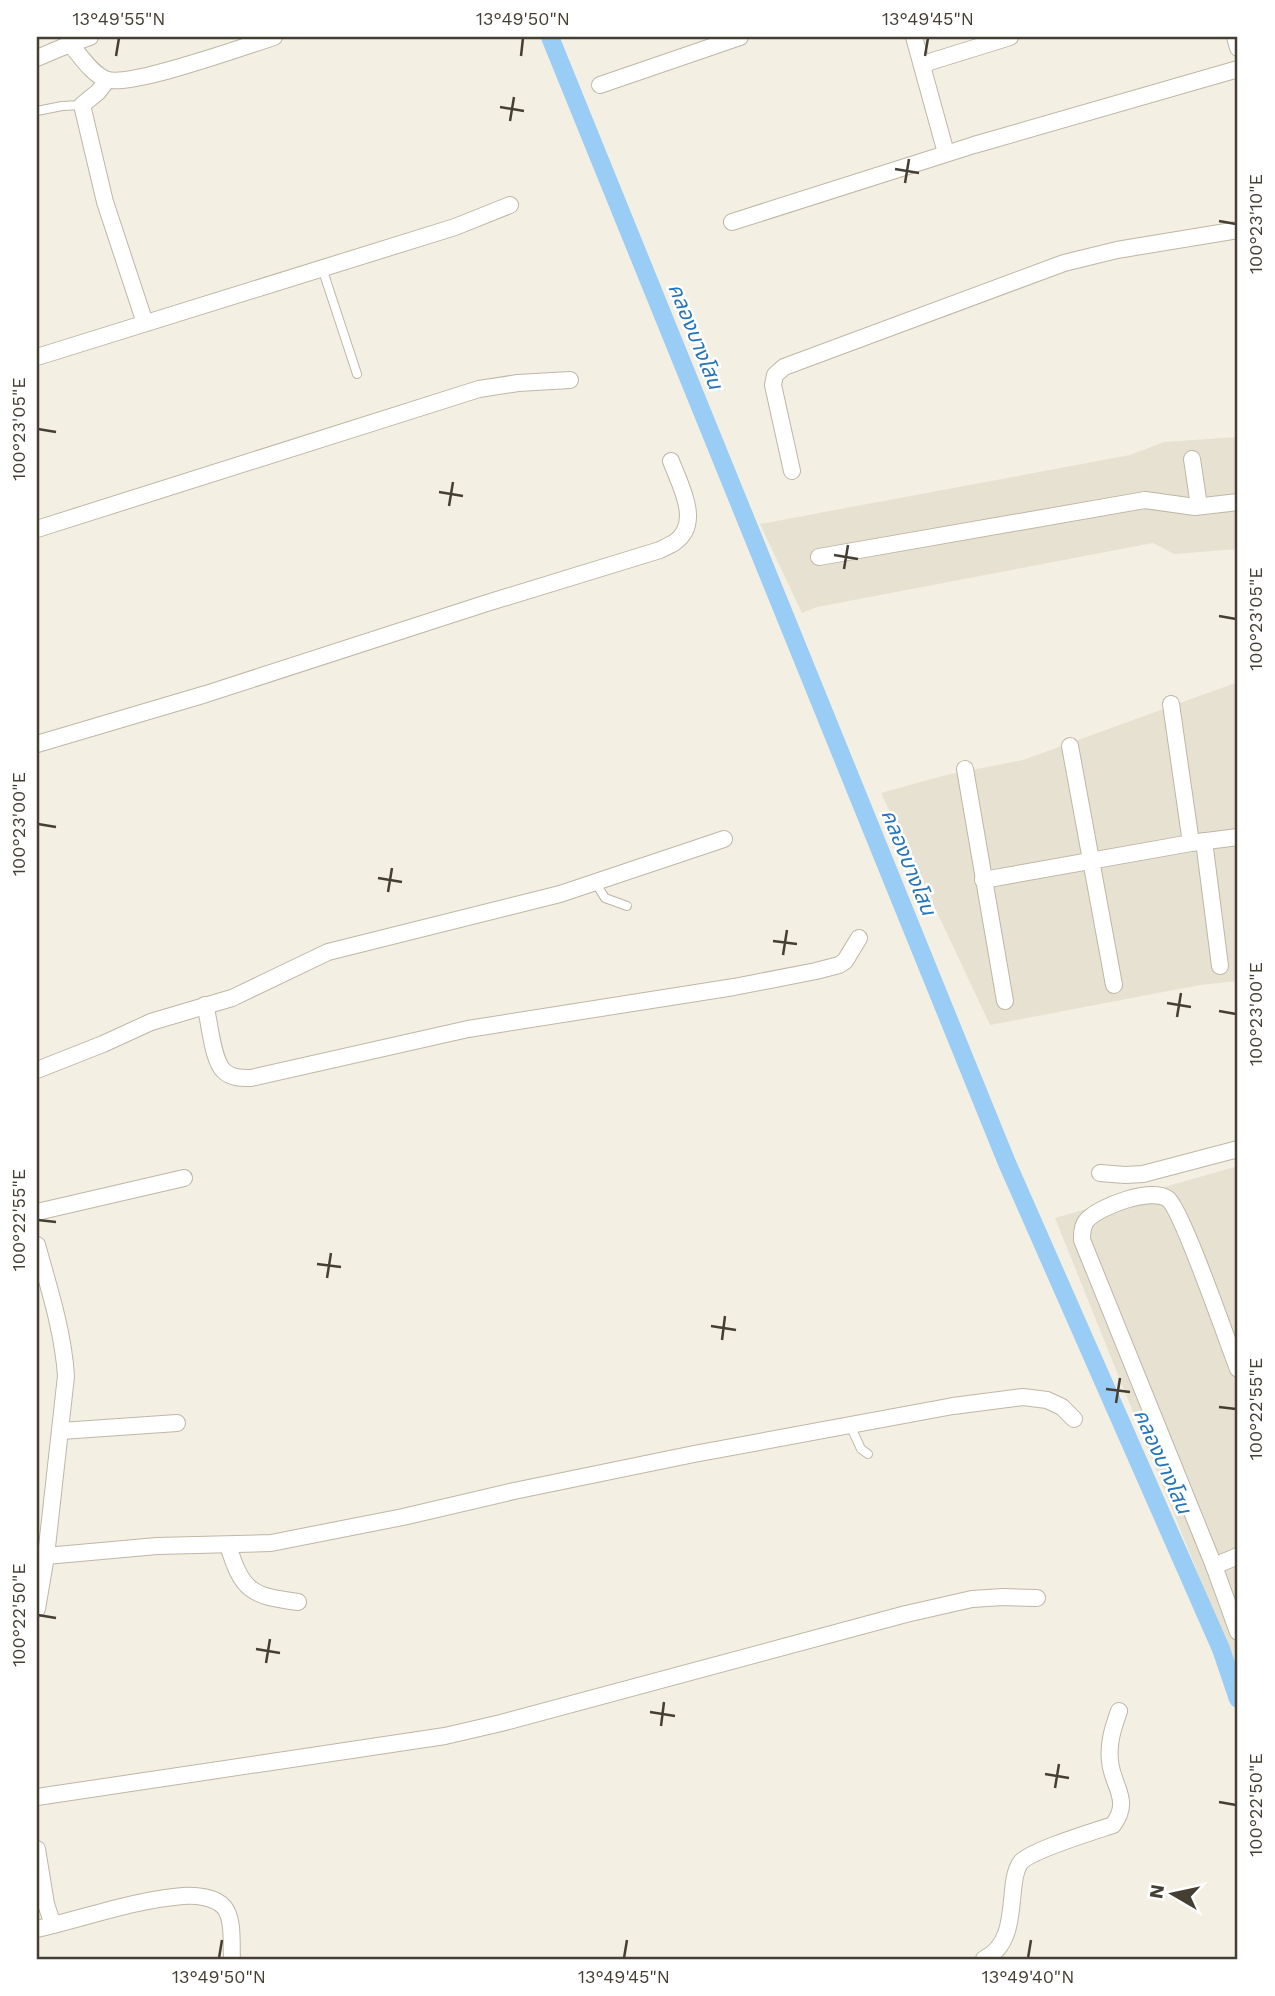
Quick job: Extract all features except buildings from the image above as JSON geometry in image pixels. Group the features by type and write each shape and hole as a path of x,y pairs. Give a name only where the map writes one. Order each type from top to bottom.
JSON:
{"street":[{"path":"37,58 90,37"},
{"path":"70,44 97,74 107,80 119,82 274,37"},
{"path":"600,85 740,37"},
{"path":"915,37 946,153"},
{"path":"923,64 1010,37"},
{"path":"1235,37 1238,48"},
{"path":"732,222 946,153 1238,69"},
{"path":"107,80 82,105 105,202 145,323"},
{"path":"37,355 455,227 510,205"},
{"path":"792,471 772,385 775,375 784,367 1065,263 1117,250 1238,230"},
{"path":"37,529 479,389 517,383 570,380"},
{"path":"1192,459 1199,506"},
{"path":"37,744 206,694 660,550 675,542 684,533 689,522 688,509 671,461"},
{"path":"819,557 1145,500 1199,506 1238,502"},
{"path":"1171,704 1220,966"},
{"path":"1070,746 1114,985"},
{"path":"965,768 1005,1001"},
{"path":"983,880 1238,837"},
{"path":"37,1070 151,1022 232,998 328,952 560,894 724,839"},
{"path":"205,1005 218,1063 225,1073 238,1078 251,1078 468,1029 722,989 816,971 845,961 859,938"},
{"path":"1100,1173 1143,1174 1238,1149"},
{"path":"37,1212 184,1178"},
{"path":"1238,1369 1190,1243 1176,1209 1168,1199 1158,1195 1144,1196 1114,1204 1088,1220 1082,1229 1082,1240 1214,1566 1238,1632"},
{"path":"37,1245 65,1353 61,1431 37,1608"},
{"path":"46,1556 157,1546 271,1543 694,1454 953,1406 1023,1397 1047,1400 1062,1407 1074,1419"},
{"path":"61,1431 177,1423"},
{"path":"228,1545 236,1570 243,1583 252,1591 264,1597 298,1602"},
{"path":"1214,1566 1238,1556"},
{"path":"37,1797 445,1735 501,1723 906,1614 972,1599 1038,1598"},
{"path":"984,1959 995,1954 1009,1927 1015,1874 1021,1862 1033,1854 1112,1825 1119,1817 1122,1806 1110,1763 1109,1744 1119,1711"},
{"path":"37,1849 46,1904 45,1927 143,1903 198,1896 219,1903 226,1910 232,1959"}],"lane":[{"path":"37,111 82,105"},
{"path":"322,268 357,374"},
{"path":"595,882 605,898 627,906"},
{"path":"850,1425 861,1449 868,1454"}],"shaded area":[{"path":"1238,437 1238,549 1174,554 1153,543 817,607 802,613 760,524 1130,455 1164,442"},
{"path":"1238,682 1238,981 1200,985 990,1025 881,793 946,775 1023,760"},
{"path":"1238,1166 1238,1673 1055,1218"}],"waterway":[{"name":"คลองบางโสน","path":"550,37 1007,1163 1221,1649 1238,1699"}]}
